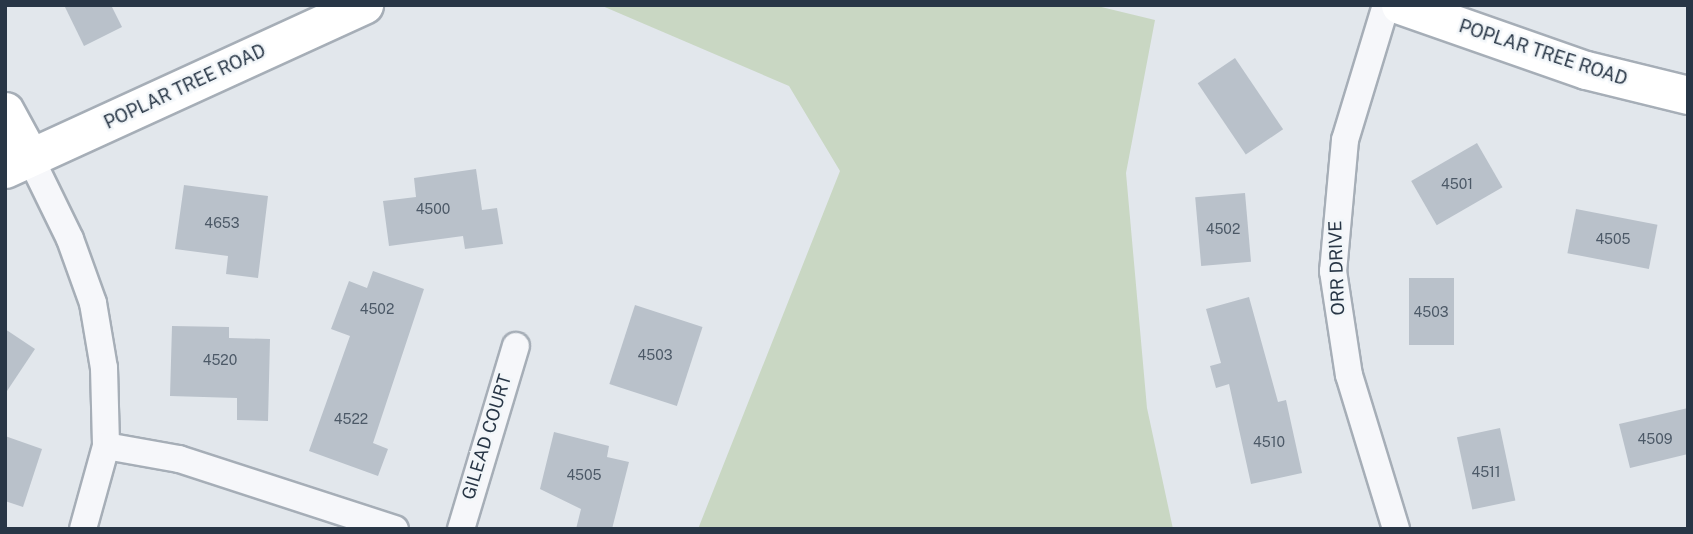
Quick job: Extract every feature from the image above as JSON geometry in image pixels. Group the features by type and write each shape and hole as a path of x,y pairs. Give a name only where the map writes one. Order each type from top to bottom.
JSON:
{"main road":[{"name":"POPLAR TREE ROAD","path":"17,163 364,5"},
{"name":"POPLAR TREE ROAD","path":"1400,5 1586,70 1688,95"},
{"path":"5,111 17,163"}],"street":[{"name":"ORR DRIVE","path":"1386,5 1345,140 1333,271 1349,375 1396,529"},
{"path":"17,163 71,239 93,303 104,368 106,446 83,529"},
{"name":"GILEAD COURT","path":"461,529 516,346"},
{"path":"106,446 179,459 395,529"}],"green space":[{"path":"600,5 1093,5 1155,20 1126,173 1147,408 1173,529 698,529 840,171 789,86"}],"building":[{"path":"64,5 111,5 122,27 84,46"},
{"path":"1235,58 1283,129 1246,154 1198,83"},
{"path":"1477,143 1502,187 1437,225 1411,181"},
{"path":"476,169 482,210 497,208 503,244 465,249 463,236 389,246 383,201 416,197 414,178"},
{"path":"184,185 268,196 258,278 226,274 228,256 175,249"},
{"path":"1245,193 1251,262 1201,266 1195,197"},
{"path":"1576,209 1657,225 1649,269 1567,253"},
{"path":"373,271 424,289 373,443 388,449 378,476 309,451 350,336 331,329 349,281 367,288"},
{"path":"1409,278 1454,278 1454,345 1409,345"},
{"path":"1249,297 1278,402 1286,400 1302,473 1251,484 1229,384 1216,388 1210,366 1221,363 1206,309"},
{"path":"635,305 703,327 677,406 609,384"},
{"path":"172,326 229,327 229,338 270,339 268,421 237,420 237,398 170,396"},
{"path":"5,329 35,349 5,394"},
{"path":"1688,408 1688,454 1630,468 1619,424"},
{"path":"1500,428 1515,500 1472,510 1457,437"},
{"path":"554,432 609,446 607,457 629,462 612,529 576,529 581,509 540,489"},
{"path":"5,436 42,449 23,507 5,501"}]}
